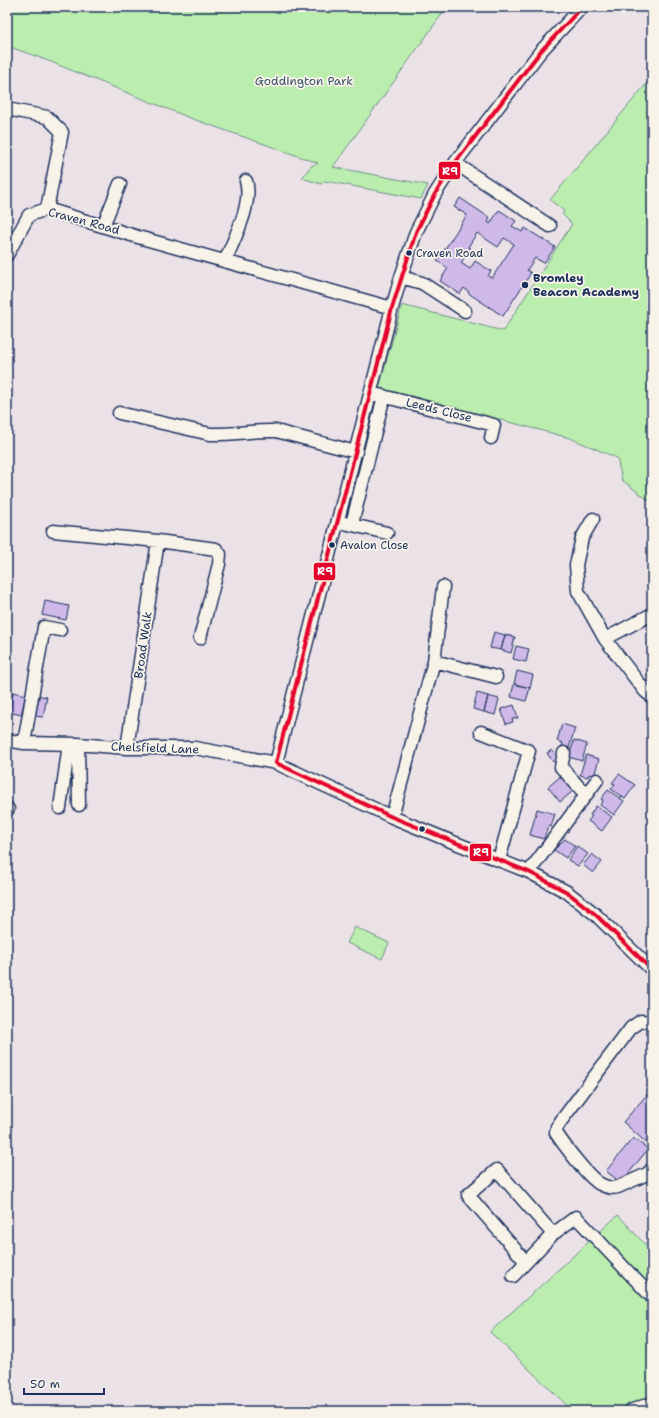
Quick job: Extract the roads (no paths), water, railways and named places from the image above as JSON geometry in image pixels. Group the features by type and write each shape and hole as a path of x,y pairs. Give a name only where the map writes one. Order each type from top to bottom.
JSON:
{"street":[{"path":"276,763 392,308 416,232 435,194 455,163 540,52 582,7"},
{"path":"7,109 47,117 62,132 47,209"},
{"path":"455,163 550,226"},
{"path":"225,261 247,205 248,188 246,181"},
{"path":"103,226 120,184"},
{"name":"Craven Road","path":"7,255 29,215 47,209 392,308"},
{"path":"401,277 422,283 465,311"},
{"name":"Leeds Close","path":"371,393 494,425 491,438"},
{"path":"352,524 384,396"},
{"path":"119,413 210,434 276,431 356,452"},
{"path":"593,519 582,538 576,565 578,591 605,640 652,698"},
{"path":"337,521 387,533"},
{"path":"52,531 158,541 216,549 220,554 219,564 200,638"},
{"name":"Broad Walk","path":"127,748 158,541"},
{"path":"392,817 434,661 443,587"},
{"path":"605,640 652,614"},
{"path":"24,743 44,627 60,630"},
{"path":"434,661 496,677"},
{"path":"481,732 529,751 499,860"},
{"name":"Chelsfield Lane","path":"7,740 24,743 73,744 127,748 195,748 276,763 392,817 529,872 567,892 595,914 652,970"},
{"path":"73,744 79,805"},
{"path":"60,808 73,744"},
{"path":"564,753 561,767 586,795"},
{"path":"529,872 597,780"},
{"path":"652,1022 641,1021 631,1028 561,1121 557,1127 556,1133 590,1176 599,1184 613,1188 618,1187 647,1174 652,1169"},
{"path":"526,1262 468,1195 497,1170 553,1234"},
{"path":"512,1276 553,1234 576,1217 652,1297"},
{"path":"630,1411 652,1403"}],"place":[{"name":"Craven Road","path":"409,253"},
{"name":"Bromley Beacon Academy","path":"525,285"},
{"name":"Avalon Close","path":"332,545"}],"park label":[{"name":"Goddington Park","path":"304,81"}]}
